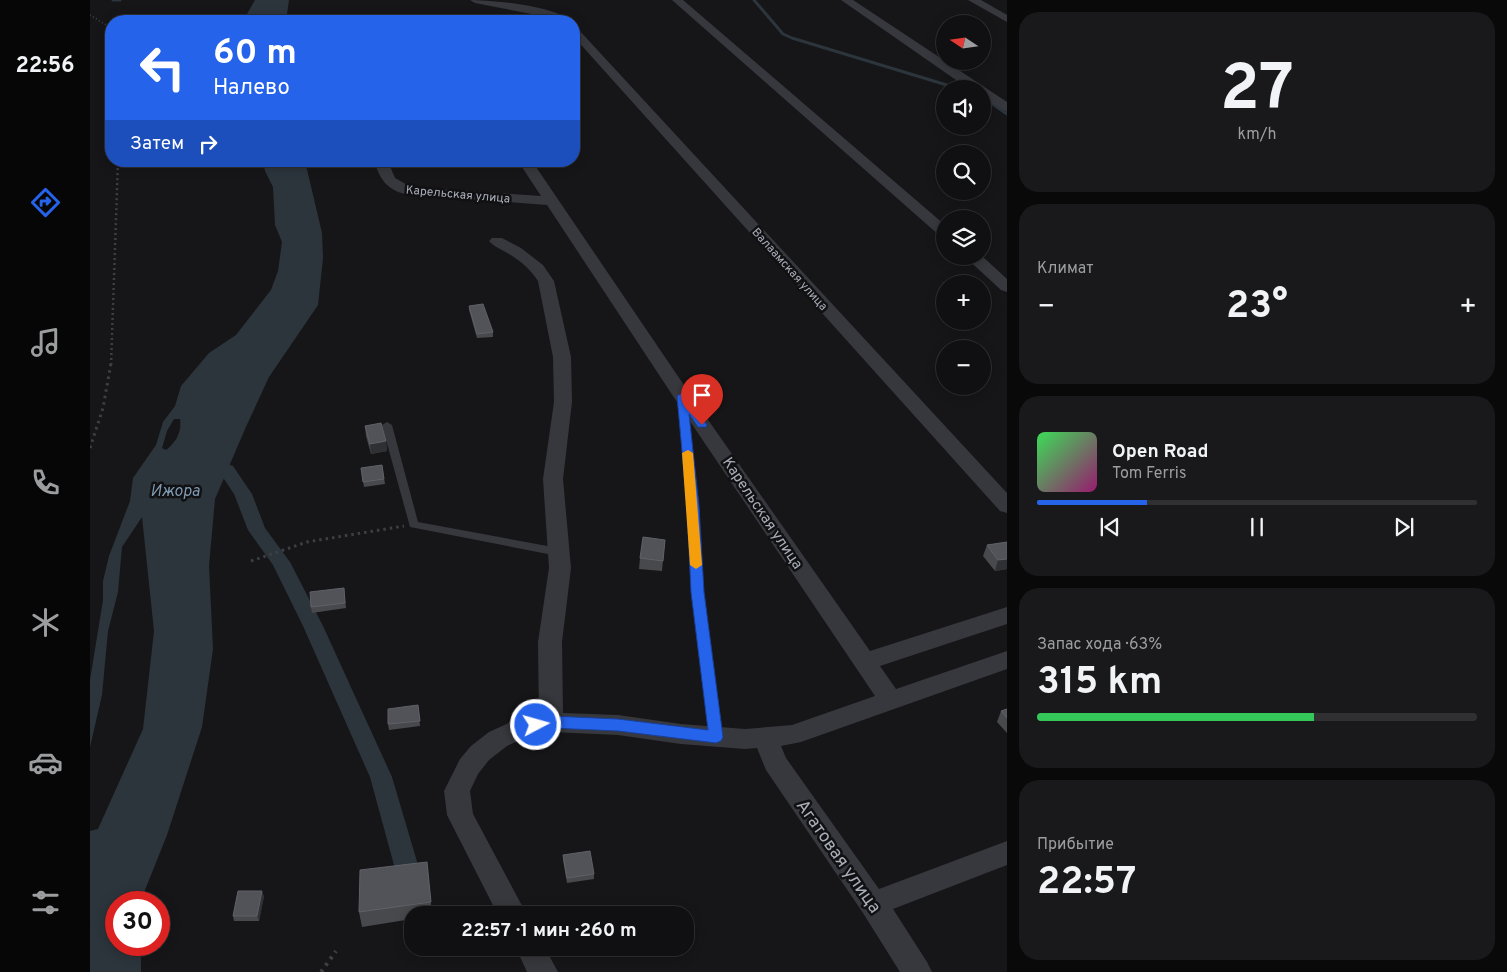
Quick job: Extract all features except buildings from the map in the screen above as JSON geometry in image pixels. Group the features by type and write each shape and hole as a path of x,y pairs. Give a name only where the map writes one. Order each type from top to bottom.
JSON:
{"street":[{"path":"677,0 936,225"},
{"path":"846,0 965,80"},
{"path":"973,0 1007,19"},
{"path":"478,1 555,15"},
{"name":"Валаамская улица","path":"580,38 1007,506"},
{"path":"991,98 1007,108"},
{"name":"Карельская улица","path":"383,167 393,186 410,191 552,201"},
{"name":"Карельская улица","path":"529,167 682,396 891,700"},
{"path":"497,241 516,251 538,268 546,281 562,357 563,402 553,478 560,568 550,642 551,722"},
{"path":"982,265 1007,287"},
{"path":"864,662 1007,614"},
{"path":"508,906 460,815 457,791 469,767 480,753 498,739 522,728 551,722 618,725 745,740 792,735 1007,660"},
{"name":"Агатовая улица","path":"765,738 775,763 873,904 917,972"},
{"path":"873,904 1007,853"},
{"path":"534,956 543,972"}],"lane":[{"path":"682,396 693,506 698,592 716,737"},
{"path":"387,425 414,525 558,552"}],"path":[{"path":"90,14 105,22"},
{"path":"90,448 103,408 112,358 118,167"},
{"path":"251,561 272,551 307,540 414,525"},
{"path":"321,972 336,951"}],"water":[{"path":"255,0 289,0 287,15 246,15"},
{"name":"Ижора","path":"264,167 306,167 322,233 323,258 318,305 269,377 215,499 209,566 213,649 202,727 167,835 145,891 105,891 105,956 141,956 141,972 90,972 90,831 98,829 143,729 154,631 142,517 122,547 118,592 108,631 102,695 90,747 90,680 103,600 103,581 109,556 130,501 133,478 156,445 163,422 175,406 181,386 209,353 236,335 271,290 278,271 282,242 275,225 273,187","holes":["174,419 180,419 179,432 173,444 166,450 162,448 167,431"]}],"waterway":[{"path":"113,0 120,0"},
{"path":"754,0 783,34 936,82"},
{"path":"991,103 1007,114"},
{"path":"227,470 243,494 257,530 281,562 313,626 381,777 406,865"}],"slow traffic":[{"path":"688,453 696,565"}],"route":[{"path":"536,725 551,722 618,725 716,737 698,592 693,506 682,396 702,425"}]}
